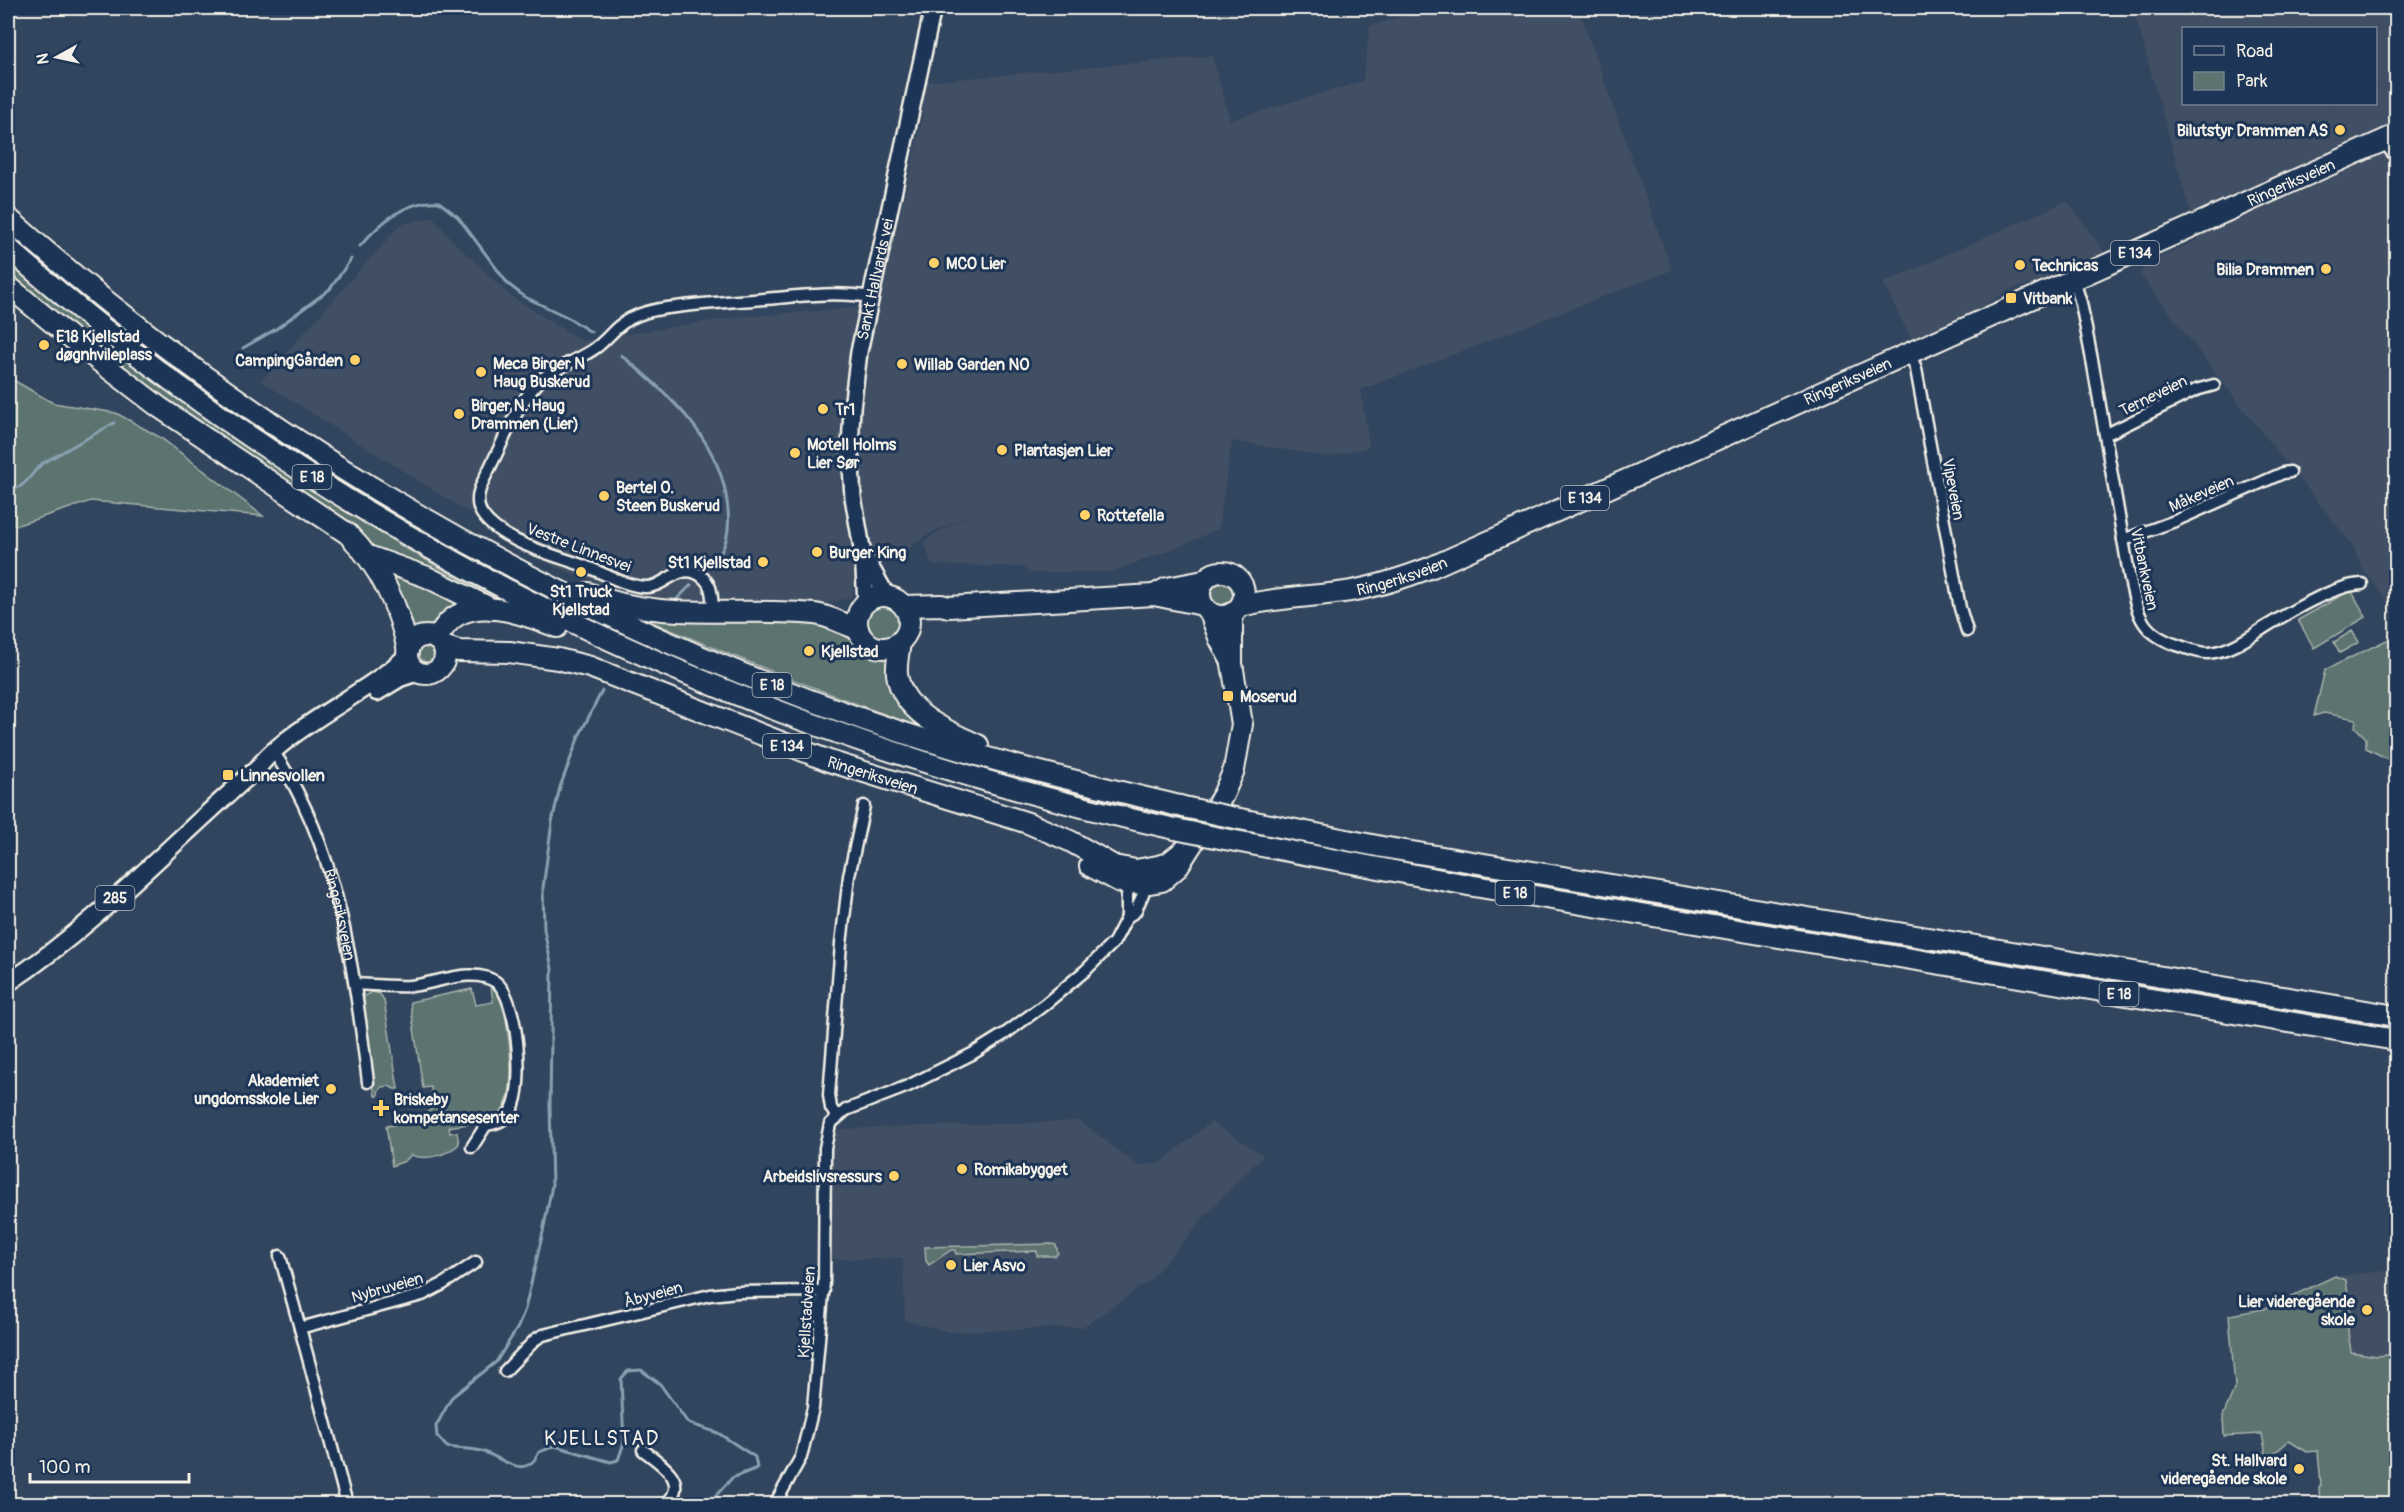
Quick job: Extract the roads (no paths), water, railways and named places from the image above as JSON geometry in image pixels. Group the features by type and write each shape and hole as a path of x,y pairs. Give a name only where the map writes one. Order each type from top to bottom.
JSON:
{"highway":[{"name":"Ringeriksveien","path":"440,650 509,659 522,656 558,659 598,669 800,750 1028,823 1070,840 1136,879 1168,862 1192,844 1223,795 1238,753 1241,711 1232,664 1236,610 1289,596 1353,590 1394,581 1432,567 2390,138"},
{"name":"E 18","path":"8,218 112,306 248,408 373,488 507,565 668,642 806,699 900,732 1048,775 1188,808 1382,847 2397,1016"},
{"name":"E 18","path":"8,248 100,326 219,415 313,478 402,532 564,619 648,658 740,697 872,746 1029,794 1175,829 1421,877 2397,1041"},
{"name":"E 18","path":"8,286 159,407 332,521 348,534 368,556 390,593 411,660"},
{"name":"E 18","path":"368,556 427,577 494,609 533,618 612,652 648,658"},
{"name":"E 18","path":"507,565 534,568 586,593 617,603 662,609 818,614 858,629 863,639 873,646 890,647 928,616 950,607"},
{"name":"E 134","path":"1224,572 1233,575 1242,585 1244,596 1236,610 1221,616 1207,609 1200,593 1204,581 1215,573 1224,572"},
{"name":"E 18","path":"1154,595 1167,588 1204,581"},
{"name":"Ringeriksveien","path":"1242,585 1289,596"},
{"name":"E 18","path":"818,614 864,604 874,597 950,607 1154,595 1207,609"},
{"name":"E 18","path":"896,601 908,614 897,663 899,682 903,693 914,707 948,730 987,748 1030,761 1048,775"},
{"path":"858,629 857,617 864,604"},
{"name":"E 18","path":"440,650 447,624 459,614 494,609"},
{"name":"Ringeriksveien","path":"1207,609 1232,664"},
{"name":"E 134","path":"421,637 440,650 434,673 411,660 413,642 421,637"}],"main road":[{"name":"Sankt Hallvards vei","path":"864,604 863,554 854,497 850,435 856,369 933,8"},
{"name":"Sankt Hallvards vei","path":"863,554 896,601"},
{"name":"285","path":"8,983 84,925 258,768 264,759 385,687 411,660"}],"street":[{"path":"2390,138 2397,157"},
{"name":"Vitbankveien","path":"2074,280 2081,303 2132,591 2140,620 2158,638 2199,652 2211,653 2227,648 2345,585 2362,584"},
{"name":"Vestre Linnesvei","path":"713,611 712,590 702,577 693,572 682,572 650,587 623,582 588,567 553,557 507,535 494,526 480,510 477,500 481,485 512,424 537,384 546,376 596,348 630,318 643,313 677,307 847,293 871,297"},
{"name":"Vipeveien","path":"1910,353 1916,369 1960,608 1967,631"},
{"name":"Terneveien","path":"2105,433 2196,390 2214,385"},
{"name":"Måkeveien","path":"2123,540 2175,521 2283,473 2290,472"},
{"name":"Ringeriksveien","path":"275,754 306,810 343,922 355,984 368,1083"},
{"path":"864,806 849,876 837,978 829,1095 831,1108 836,1116 939,1072 1006,1033 1062,991 1114,942 1127,917 1136,879"},
{"path":"1127,917 1136,912 1141,901 1136,879"},
{"path":"355,984 410,986 473,975 495,982 505,991 511,1004 518,1056 520,1077 517,1096 513,1108 505,1118 497,1123 486,1125 472,1147"},
{"name":"Kjellstadveien","path":"775,1504 796,1466 809,1428 817,1378 824,1292 826,1140 830,1124 836,1116"},
{"path":"280,1256 347,1504"},
{"name":"Nybruveien","path":"300,1328 422,1295 476,1262"},
{"name":"Åbyveien","path":"505,1371 536,1339 543,1335 710,1295 737,1292 824,1292"},
{"path":"643,1450 662,1465 675,1481 677,1489 674,1497 666,1504"}],"waterway":[{"path":"360,246 395,214 416,204 439,202 458,217 508,284 525,297 567,317 591,332"},
{"path":"243,348 276,329 330,289 351,259"},
{"path":"621,355 676,404 705,442 716,463 724,485 728,525 724,546 711,565"},
{"path":"8,489 24,484 43,463 114,423"},
{"path":"676,600 691,585"},
{"path":"602,691 579,736 560,787 552,822 543,888 544,929 552,969 550,1106 552,1185 543,1232 525,1309 518,1327 496,1362 452,1397 436,1426 437,1436 447,1447 481,1451 520,1467 527,1466 539,1452 555,1446 611,1462 618,1460 624,1443 621,1379 628,1371 641,1370 660,1384 688,1423 718,1433 755,1457 757,1468 732,1478 708,1504"}],"place":[{"name":"Bilutstyr Drammen AS","path":"2340,130"},
{"name":"MCO Lier","path":"934,263"},
{"name":"Technicas","path":"2020,265"},
{"name":"Bilia Drammen","path":"2326,269"},
{"name":"Vitbank","path":"2011,298"},
{"name":"E18 Kjellstad døgnhvileplass","path":"44,345"},
{"name":"CampingGården","path":"355,360"},
{"name":"Willab Garden NO","path":"902,364"},
{"name":"Meca Birger N Haug Buskerud","path":"481,372"},
{"name":"Tr1","path":"823,409"},
{"name":"Birger N. Haug Drammen (Lier)","path":"459,414"},
{"name":"Plantasjen Lier","path":"1002,450"},
{"name":"Motell Holms Lier Sør","path":"795,453"},
{"name":"Bertel O. Steen Buskerud","path":"604,496"},
{"name":"Rottefella","path":"1085,515"},
{"name":"Burger King","path":"817,552"},
{"name":"St1 Kjellstad","path":"763,562"},
{"name":"St1 Truck Kjellstad","path":"581,572"},
{"name":"Kjellstad","path":"809,651"},
{"name":"Moserud","path":"1228,696"},
{"name":"Linnesvollen","path":"228,775"},
{"name":"Akademiet ungdomsskole Lier","path":"331,1089"},
{"name":"Briskeby kompetansesenter","path":"381,1108"},
{"name":"Romikabygget","path":"962,1169"},
{"name":"Arbeidslivsressurs","path":"894,1176"},
{"name":"Lier Asvo","path":"951,1265"},
{"name":"Lier videregående skole","path":"2367,1310"},
{"name":"St. Hallvard videregående skole","path":"2299,1469"}],"district":[{"name":"KJELLSTAD","path":"602,1438"}]}
